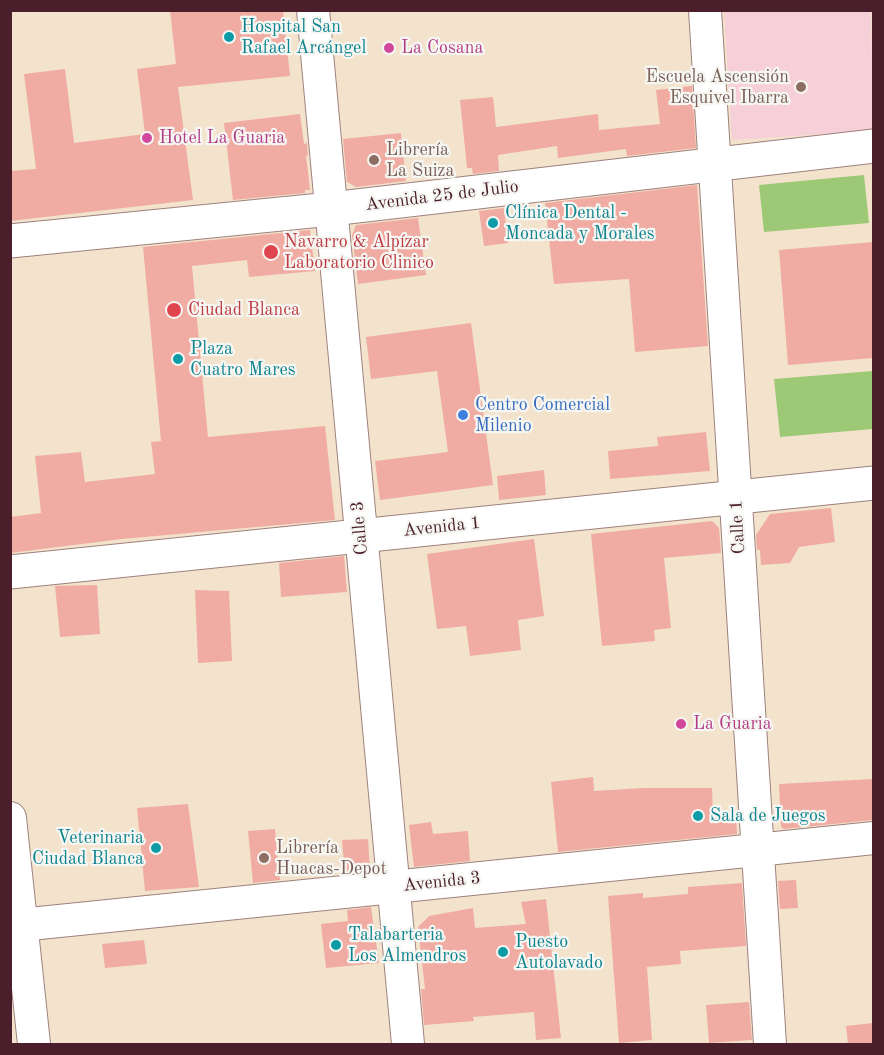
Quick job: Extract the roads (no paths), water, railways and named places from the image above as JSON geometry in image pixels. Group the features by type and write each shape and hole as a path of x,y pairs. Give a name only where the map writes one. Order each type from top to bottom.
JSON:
{"street":[{"name":"Calle 3","path":"313,10 408,1044"},
{"name":"Calle 1","path":"705,10 770,1044"},
{"name":"Avenida 25 de Julio","path":"10,241 331,209 873,146"},
{"name":"Avenida 1","path":"10,572 873,483"},
{"path":"10,818 16,925 34,1044"},
{"name":"Avenida 3","path":"16,925 873,838"}],"place":[{"name":"Hospital San Rafael Arcángel","path":"229,37"},
{"name":"La Cosana","path":"389,48"},
{"name":"Escuela Ascensión Esquivel Ibarra","path":"801,87"},
{"name":"Hotel La Guaria","path":"147,138"},
{"name":"Librería La Suiza","path":"374,160"},
{"name":"Clínica Dental - Moncada y Morales","path":"493,223"},
{"name":"Navarro & Alpízar Laboratorio Clinico","path":"271,252"},
{"name":"Ciudad Blanca","path":"174,310"},
{"name":"Plaza Cuatro Mares","path":"178,359"},
{"name":"Centro Comercial Milenio","path":"463,415"},
{"name":"La Guaria","path":"681,724"},
{"name":"Sala de Juegos","path":"698,816"},
{"name":"Veterinaria Ciudad Blanca","path":"156,848"},
{"name":"Librería Huacas-Depot","path":"264,858"},
{"name":"Talabarteria Los Almendros","path":"336,945"},
{"name":"Puesto Autolavado","path":"503,952"}]}
